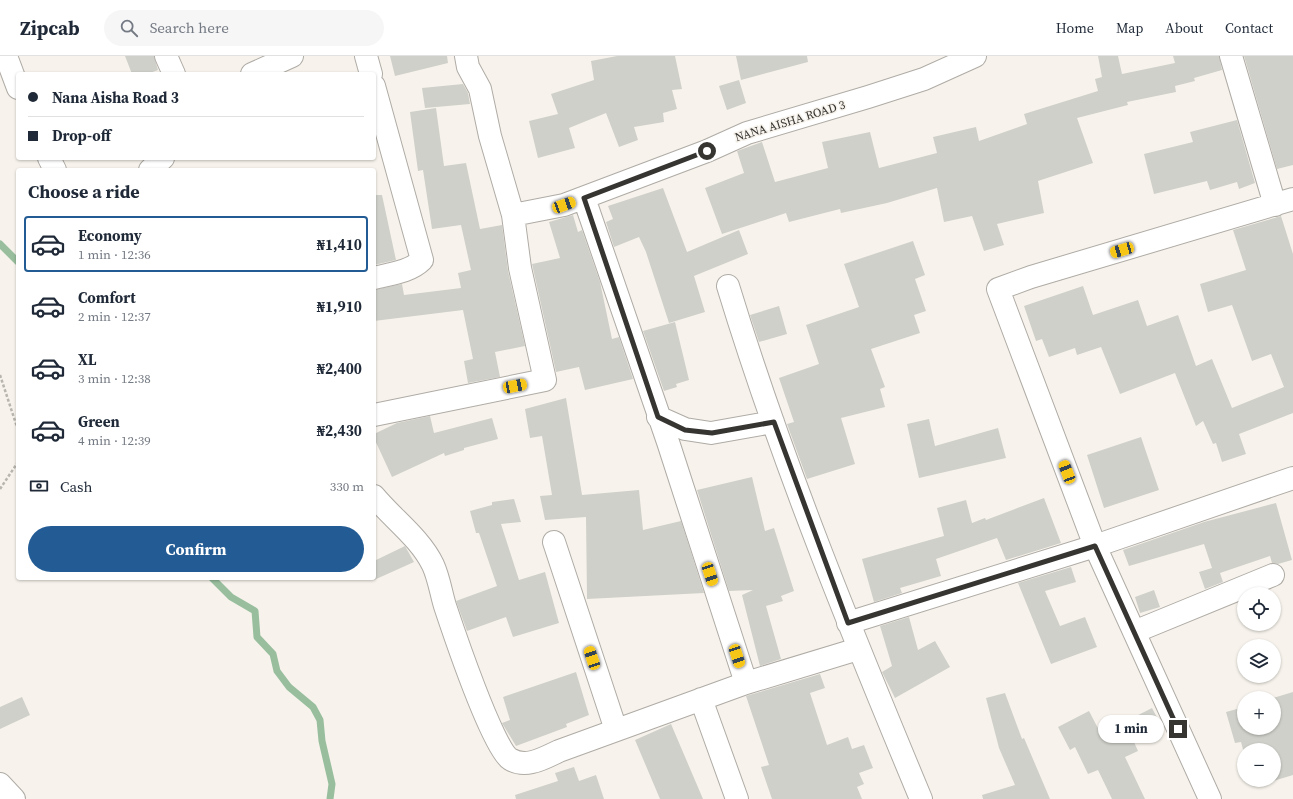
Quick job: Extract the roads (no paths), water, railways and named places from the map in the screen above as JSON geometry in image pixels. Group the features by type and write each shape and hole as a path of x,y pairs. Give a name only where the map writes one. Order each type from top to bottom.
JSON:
{"street":[{"path":"6,56 16,83"},
{"path":"166,56 173,72"},
{"path":"256,72 292,56"},
{"path":"366,56 370,72"},
{"path":"376,415 545,380 520,268 513,216 490,136 480,89 468,67 466,56"},
{"name":"NANA AISHA ROAD 3","path":"513,216 564,205 707,151 747,133 875,95 924,78 975,56"},
{"path":"1210,799 1095,546 998,289 1031,277 1284,202 1231,56"},
{"path":"376,93 422,260 417,266 376,278"},
{"path":"152,168 161,160"},
{"path":"584,198 658,417 668,442 746,683"},
{"path":"728,286 748,354 848,623 921,799"},
{"path":"658,417 685,430 712,433 774,422"},
{"path":"848,623 1095,546 1293,478"},
{"path":"376,499 388,514 416,540 433,566 456,642 495,738 509,759 521,764 538,760 746,683 858,649"},
{"path":"554,542 616,730"},
{"path":"1134,632 1273,575"},
{"path":"701,699 737,799"},
{"path":"0,784 14,799"}],"waterway":[{"path":"0,244 16,260"},
{"path":"214,580 231,597 255,611 257,637 273,654 277,671 289,687 313,707 320,720 322,741 332,784 330,799"}]}
